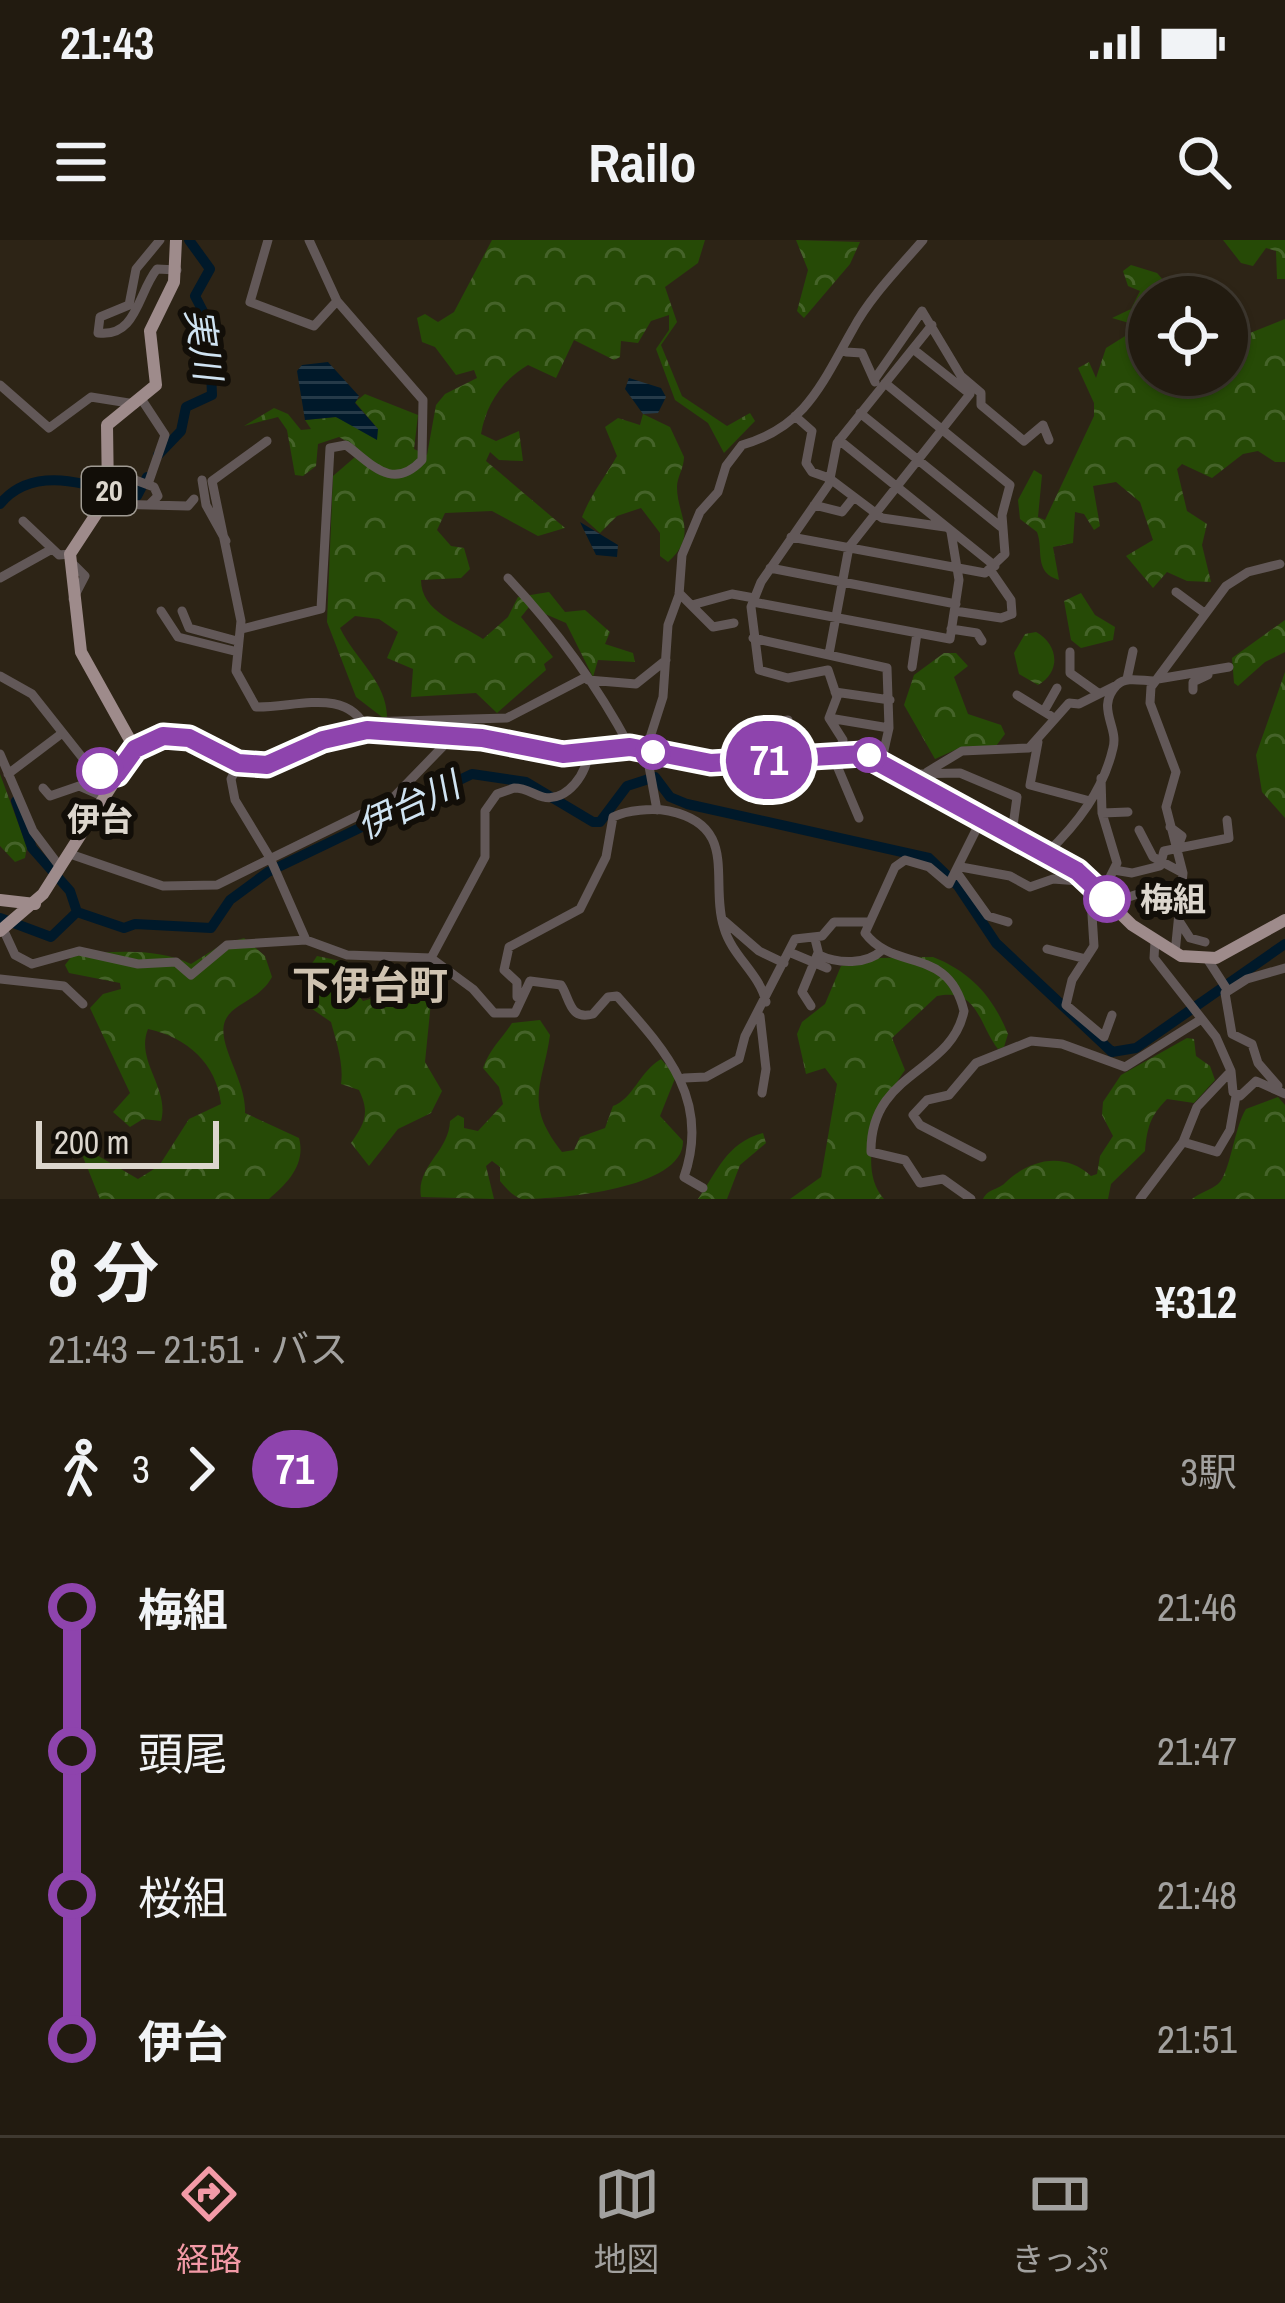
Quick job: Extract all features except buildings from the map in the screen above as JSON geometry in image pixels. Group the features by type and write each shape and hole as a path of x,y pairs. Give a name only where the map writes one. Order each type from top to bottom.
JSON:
{"main road":[{"name":"20","path":"135,749 81,652 70,558 74,541 105,504 111,470 107,424 152,393 158,376 150,331 177,270 176,240"},
{"path":"4,928 35,904 135,749 163,736 189,738 238,763 276,764 323,740 366,726 552,753 630,747 699,762 835,754 882,759 1049,854 1175,953 1208,960 1285,920"},
{"path":"0,900 35,904"},
{"path":"0,900 12,910 4,928"}],"street":[{"path":"160,240 136,269 128,305 100,317 98,333 112,333 133,319 157,269 177,270"},
{"path":"268,240 250,302 314,326 337,301"},
{"path":"242,629 321,609 331,448 346,445 371,468 388,475 408,472 422,460 423,400 337,301 309,240"},
{"path":"657,810 648,783 646,750 659,715 668,625 679,593 682,554 700,512 722,486 729,460 746,442 764,442 818,398 846,352 854,327 923,240"},
{"path":"859,818 835,754 842,736 829,718 835,692 829,670 788,678 759,670 753,638 754,600 770,568 830,478 839,440 879,384 917,313 926,313 961,376 982,394 981,406 1024,441 1043,425 1048,440"},
{"path":"879,384 932,325"},
{"path":"829,654 848,547 970,394 914,349"},
{"path":"791,537 958,567 993,568 1006,554 1001,527 1010,485 879,384 862,353 846,352"},
{"path":"0,385 50,428 92,397 139,402 165,431 145,483"},
{"path":"860,413 1001,527"},
{"path":"795,416 812,431 808,468 830,478 876,514 948,530"},
{"path":"770,568 1001,618 1012,614 1011,600 993,568 839,440"},
{"path":"267,441 212,481 242,629 236,671 256,707 339,703 357,711 366,726 507,718 587,678 636,684 667,660"},
{"path":"111,470 145,483 158,496 149,505"},
{"path":"202,480 211,516 227,543"},
{"path":"814,505 842,512 854,496"},
{"path":"105,504 188,506 194,499"},
{"path":"23,521 59,556 70,558"},
{"path":"692,605 732,594 950,639 958,567 948,530"},
{"path":"0,578 52,549"},
{"path":"1175,953 1183,873 1169,827 1176,772 1150,703 1156,680 1196,633 1203,612 1238,576 1280,564"},
{"path":"508,578 553,624 614,713 630,747"},
{"path":"1176,592 1203,612"},
{"path":"679,593 713,627 718,643"},
{"path":"182,610 189,628 236,646"},
{"path":"160,611 178,637 236,646"},
{"path":"713,627 734,623"},
{"path":"952,629 977,633 982,641"},
{"path":"912,667 917,633"},
{"path":"753,638 885,666 890,700 882,759"},
{"path":"1126,679 1133,651"},
{"path":"1070,652 1070,673 1098,693"},
{"path":"1048,714 1126,679 1156,680 1226,668 1196,680 1193,690"},
{"path":"0,676 26,689 106,793"},
{"path":"1048,880 1049,854 1081,820 1115,740 1105,712 1115,686"},
{"path":"1012,833 1057,688"},
{"path":"835,692 890,700"},
{"path":"1017,695 1048,714"},
{"path":"829,718 889,728"},
{"path":"765,760 765,724 788,719"},
{"path":"927,772 962,752 1024,750 1041,733"},
{"path":"8,774 61,734"},
{"path":"70,854 181,890 218,885 392,799 453,736"},
{"path":"431,958 451,912 484,857 482,820 490,801 514,788 555,796 583,772 588,752"},
{"path":"0,754 33,831 60,867"},
{"path":"238,763 231,779 235,800 270,857 306,940"},
{"path":"908,774 976,778 1019,799"},
{"path":"1101,778 1102,813 1114,870"},
{"path":"1030,785 1090,801"},
{"path":"43,788 50,796 79,786 106,793"},
{"path":"1157,789 1171,794"},
{"path":"512,1013 519,988 504,970 509,947 580,909 606,857 613,817 657,810 696,820 710,835 720,867 722,919 763,1007 766,1069 762,1093"},
{"path":"1102,813 1128,812"},
{"path":"956,875 983,816"},
{"path":"1114,870 1153,871 1163,851 1229,838 1227,820"},
{"path":"1139,830 1150,854 1183,873"},
{"path":"971,1199 943,1179 920,1183 904,1160 871,1152 872,1115 904,1078 943,1049 964,1011 950,978 928,963 882,950 865,933 900,862 956,875 1010,876 1030,887 1048,880 1138,894 1178,915 1190,938 1205,942"},
{"path":"1112,1015 1104,1037 1066,1005 1072,980 1097,932 1087,899 1114,870"},
{"path":"956,875 988,916 1008,922"},
{"path":"722,919 759,951 787,958 844,962 876,957 882,950"},
{"path":"731,1069 796,939 815,939 834,922 870,922"},
{"path":"4,928 15,955 32,964 79,951 138,964 176,962 191,975 227,945 306,940 346,956 431,958 473,988 490,1011 512,1013"},
{"path":"812,1006 802,992 815,958 815,939"},
{"path":"1154,941 1154,958 1216,1037 1236,1096 1230,1130 1216,1152 1183,1142"},
{"path":"1047,949 1086,959"},
{"path":"815,958 827,968"},
{"path":"1208,960 1228,990 1232,1034 1252,1044 1258,1063 1283,1092"},
{"path":"1228,990 1285,968"},
{"path":"0,979 64,986 83,1004"},
{"path":"512,1013 530,981 561,985 572,1010 581,1015 593,1014 602,1002 617,996 683,1078 694,1149 684,1177 704,1188"},
{"path":"982,1157 920,1125 913,1114 927,1100 949,1095 976,1064 1040,1041 1125,1067 1197,1015"},
{"path":"683,1078 731,1069"},
{"path":"731,1069 741,1080"},
{"path":"1140,1199 1183,1142 1197,1106 1231,1071"},
{"path":"1236,1096 1256,1081 1283,1092"}],"green space":[{"path":"492,240 705,240 698,263 665,287 677,322 661,345 682,396 727,426 750,413 755,421 724,453 708,423 675,400 656,349 669,330 669,315 651,321 638,343 621,341 620,357 614,360 574,340 556,378 528,365 518,371 496,395 481,434 496,441 519,431 523,461 499,460 490,452 486,461 565,528 538,536 492,511 445,513 437,530 451,546 464,548 470,569 461,578 421,580 423,591 434,609 483,639 508,617 518,597 549,592 565,612 585,610 610,632 605,644 633,653 635,662 598,660 593,677 566,623 529,607 521,617 553,657 544,664 546,670 497,713 476,693 411,697 413,669 387,658 398,632 379,619 355,616 340,628 382,693 387,717 382,717 356,697 327,622 333,476 355,457 355,446 339,437 318,444 316,466 303,476 295,475 287,430 278,417 244,426 274,408 288,414 301,430 311,429 305,420 335,417 378,429 355,402 365,394 418,415 414,449 427,455 436,405 445,394 477,378 474,370 456,375 435,347 422,342 417,318 425,314 438,322 454,312"},
{"path":"796,240 860,242 850,264 804,318 797,311 808,270"},
{"path":"1223,240 1285,240 1285,279 1277,279 1276,251 1266,248 1253,266 1241,263"},
{"path":"1131,265 1160,276 1128,276 1128,286 1123,271"},
{"path":"1128,310 1128,323 1112,318"},
{"path":"1285,319 1285,462 1275,462 1258,451 1243,454 1212,478 1182,464 1177,469 1187,511 1207,524 1202,545 1211,582 1187,581 1167,572 1153,588 1126,556 1153,540 1140,502 1116,482 1093,486 1100,526 1094,530 1084,514 1075,512 1073,543 1053,547 1059,580 1042,566 1037,532 1020,519 1018,500 1034,470 1042,475 1038,517 1045,520 1094,416 1094,403 1078,368 1089,362 1096,378 1106,348 1128,334 1128,396 1248,396 1248,334"},
{"path":"643,414 670,427 684,457 677,487 684,534 668,562 660,556 660,533 641,508 617,516 600,533 582,517 617,456 605,427 618,418 640,425"},
{"path":"1081,593 1095,615 1115,627 1113,640 1081,648 1071,640 1064,601"},
{"path":"1285,620 1285,652 1265,662 1238,686 1234,683 1232,658"},
{"path":"1036,632 1049,643 1054,658 1051,672 1038,685 1019,674 1014,653 1025,634"},
{"path":"944,653 956,653 968,666 954,677 968,714 1001,725 1005,734 996,746 957,749 935,759 904,705 914,675"},
{"path":"1285,672 1285,818 1262,792 1256,755"},
{"path":"0,774 27,847 25,858 15,862 0,846"},
{"path":"244,938 265,956 272,977 228,1015 225,1041 245,1113 299,1138 300,1156 294,1172 269,1199 100,1199 83,1157 88,1150 138,1179 159,1166 189,1119 221,1104 213,1077 198,1054 175,1038 148,1029 146,1052 161,1097 161,1121 143,1119 130,1127 113,1112 130,1093 90,1008 103,994 121,989 120,983 69,973 65,965 72,956 117,952 163,955 191,964 221,945"},
{"path":"317,956 350,963 358,977 354,990 363,1001 422,984 432,992 425,1062 442,1091 431,1113 398,1129 369,1166 351,1143 364,1118 359,1090 341,1084 331,1022 305,1004 307,971"},
{"path":"933,957 959,970 988,997 1008,1034 1004,1047 998,1049 969,1002 937,996 892,1038 905,1070 881,1115 872,1151 875,1185 884,1199 790,1199 821,1177 837,1084 825,1068 806,1074 797,1034 802,1022 825,1004 841,966 879,958"},
{"path":"540,1020 550,1035 539,1107 562,1152 574,1150 580,1137 605,1128 613,1106 661,1059 676,1076 660,1116 683,1141 678,1157 664,1170 618,1188 522,1199 500,1181 500,1167 492,1161 486,1166 494,1199 421,1197 423,1176 444,1142 450,1121 458,1115 464,1118 464,1128 478,1131 503,1104 499,1087 483,1068 493,1049 512,1023"},
{"path":"1187,1038 1194,1039 1196,1056 1210,1066 1215,1080 1194,1103 1167,1099 1161,1105 1150,1123 1145,1151 1111,1184 1108,1199 983,1199 1037,1163 1070,1163 1091,1176 1097,1174 1100,1156 1113,1136 1102,1115 1103,1102 1121,1075"},
{"path":"1278,1097 1285,1105 1285,1199 1192,1199 1222,1179 1246,1109"},
{"path":"763,1133 766,1143 740,1165 727,1199 698,1199 731,1151"}],"water":[{"path":"328,362 359,396 355,403 378,429 377,440 336,417 305,420 297,371 302,365"},
{"path":"629,378 661,388 666,397 658,413 643,414 625,389"},
{"path":"580,522 618,545 617,557 596,555"}],"waterway":[{"name":"実川","path":"158,455 181,431 186,407 212,395 209,323 195,296 210,269 189,240"},
{"name":"実川","path":"0,504 28,484 61,480 128,499 137,496 147,477"},
{"name":"伊台川","path":"77,912 124,928 135,924 211,928 230,900 268,872 472,774 526,782 593,822 600,822 627,786 655,777 670,797 687,804 929,858 958,886 996,943 1112,1052 1136,1048 1285,944"},
{"name":"伊台川","path":"16,801 32,848 70,891 77,912"},
{"path":"0,918 51,937 77,912"}],"bus line":[{"name":"71","path":"100,771 107,768 117,774 135,749 163,736 189,738 238,763 267,765 323,740 367,730 482,738 563,754 630,747 726,764 851,752 882,759 1077,871 1107,899"}],"place":[{"name":"伊台","path":"100,771"},
{"name":"梅組","path":"1107,899"}],"district":[{"name":"下伊台町","path":"370,985"}]}
